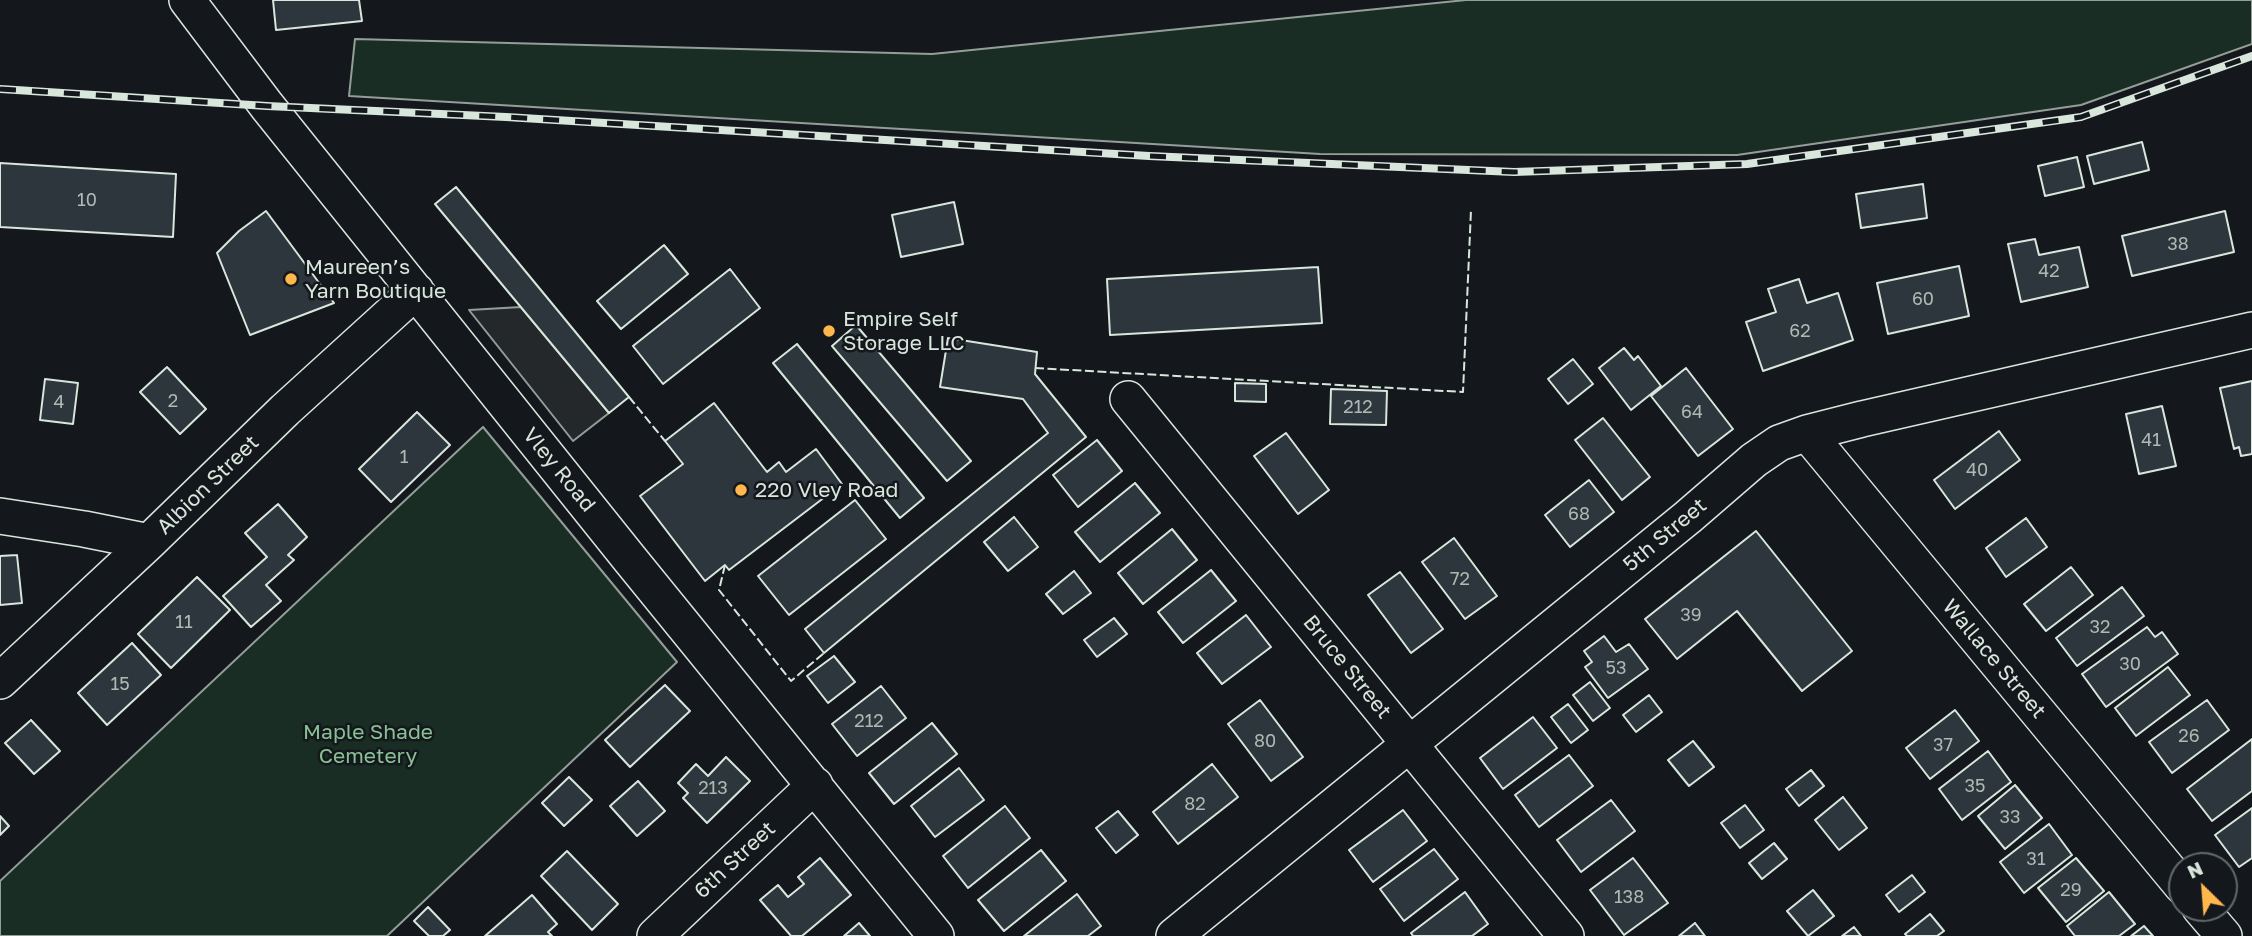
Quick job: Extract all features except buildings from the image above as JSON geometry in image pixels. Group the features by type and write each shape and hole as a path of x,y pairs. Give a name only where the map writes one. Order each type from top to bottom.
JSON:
{"street":[{"name":"Vley Road","path":"187,0 267,106 936,936"},
{"name":"Albion Street","path":"0,681 416,291"},
{"name":"5th Street","path":"1174,936 1688,517 1754,460 1779,443 1807,433 2252,330"},
{"name":"Bruce Street","path":"1128,399 1566,936"},
{"name":"Wallace Street","path":"1807,433 2168,869"},
{"path":"0,516 149,542"},
{"name":"6th Street","path":"655,936 815,785"},
{"path":"2212,922 2224,936"}],"green space":[{"path":"1466,0 2252,0 2252,44 2081,105 1737,155 1320,154 349,96 355,39 932,54"},
{"name":"Maple Shade Cemetery","path":"483,427 677,662 387,936 0,936 0,881"}],"shaded area":[{"path":"521,307 609,413 573,441 469,310"}],"railway":[{"path":"0,89 1149,156 1514,172 1747,164 2081,117 2252,56"}],"fence":[{"path":"1035,368 1463,392 1471,210"},
{"path":"629,397 665,441"},
{"path":"725,565 719,590 791,681 824,653"}],"place":[{"name":"Maureen’s Yarn Boutique","path":"291,279"},
{"name":"Empire Self Storage LLC","path":"829,331"},
{"name":"220 Vley Road","path":"741,490"}]}
